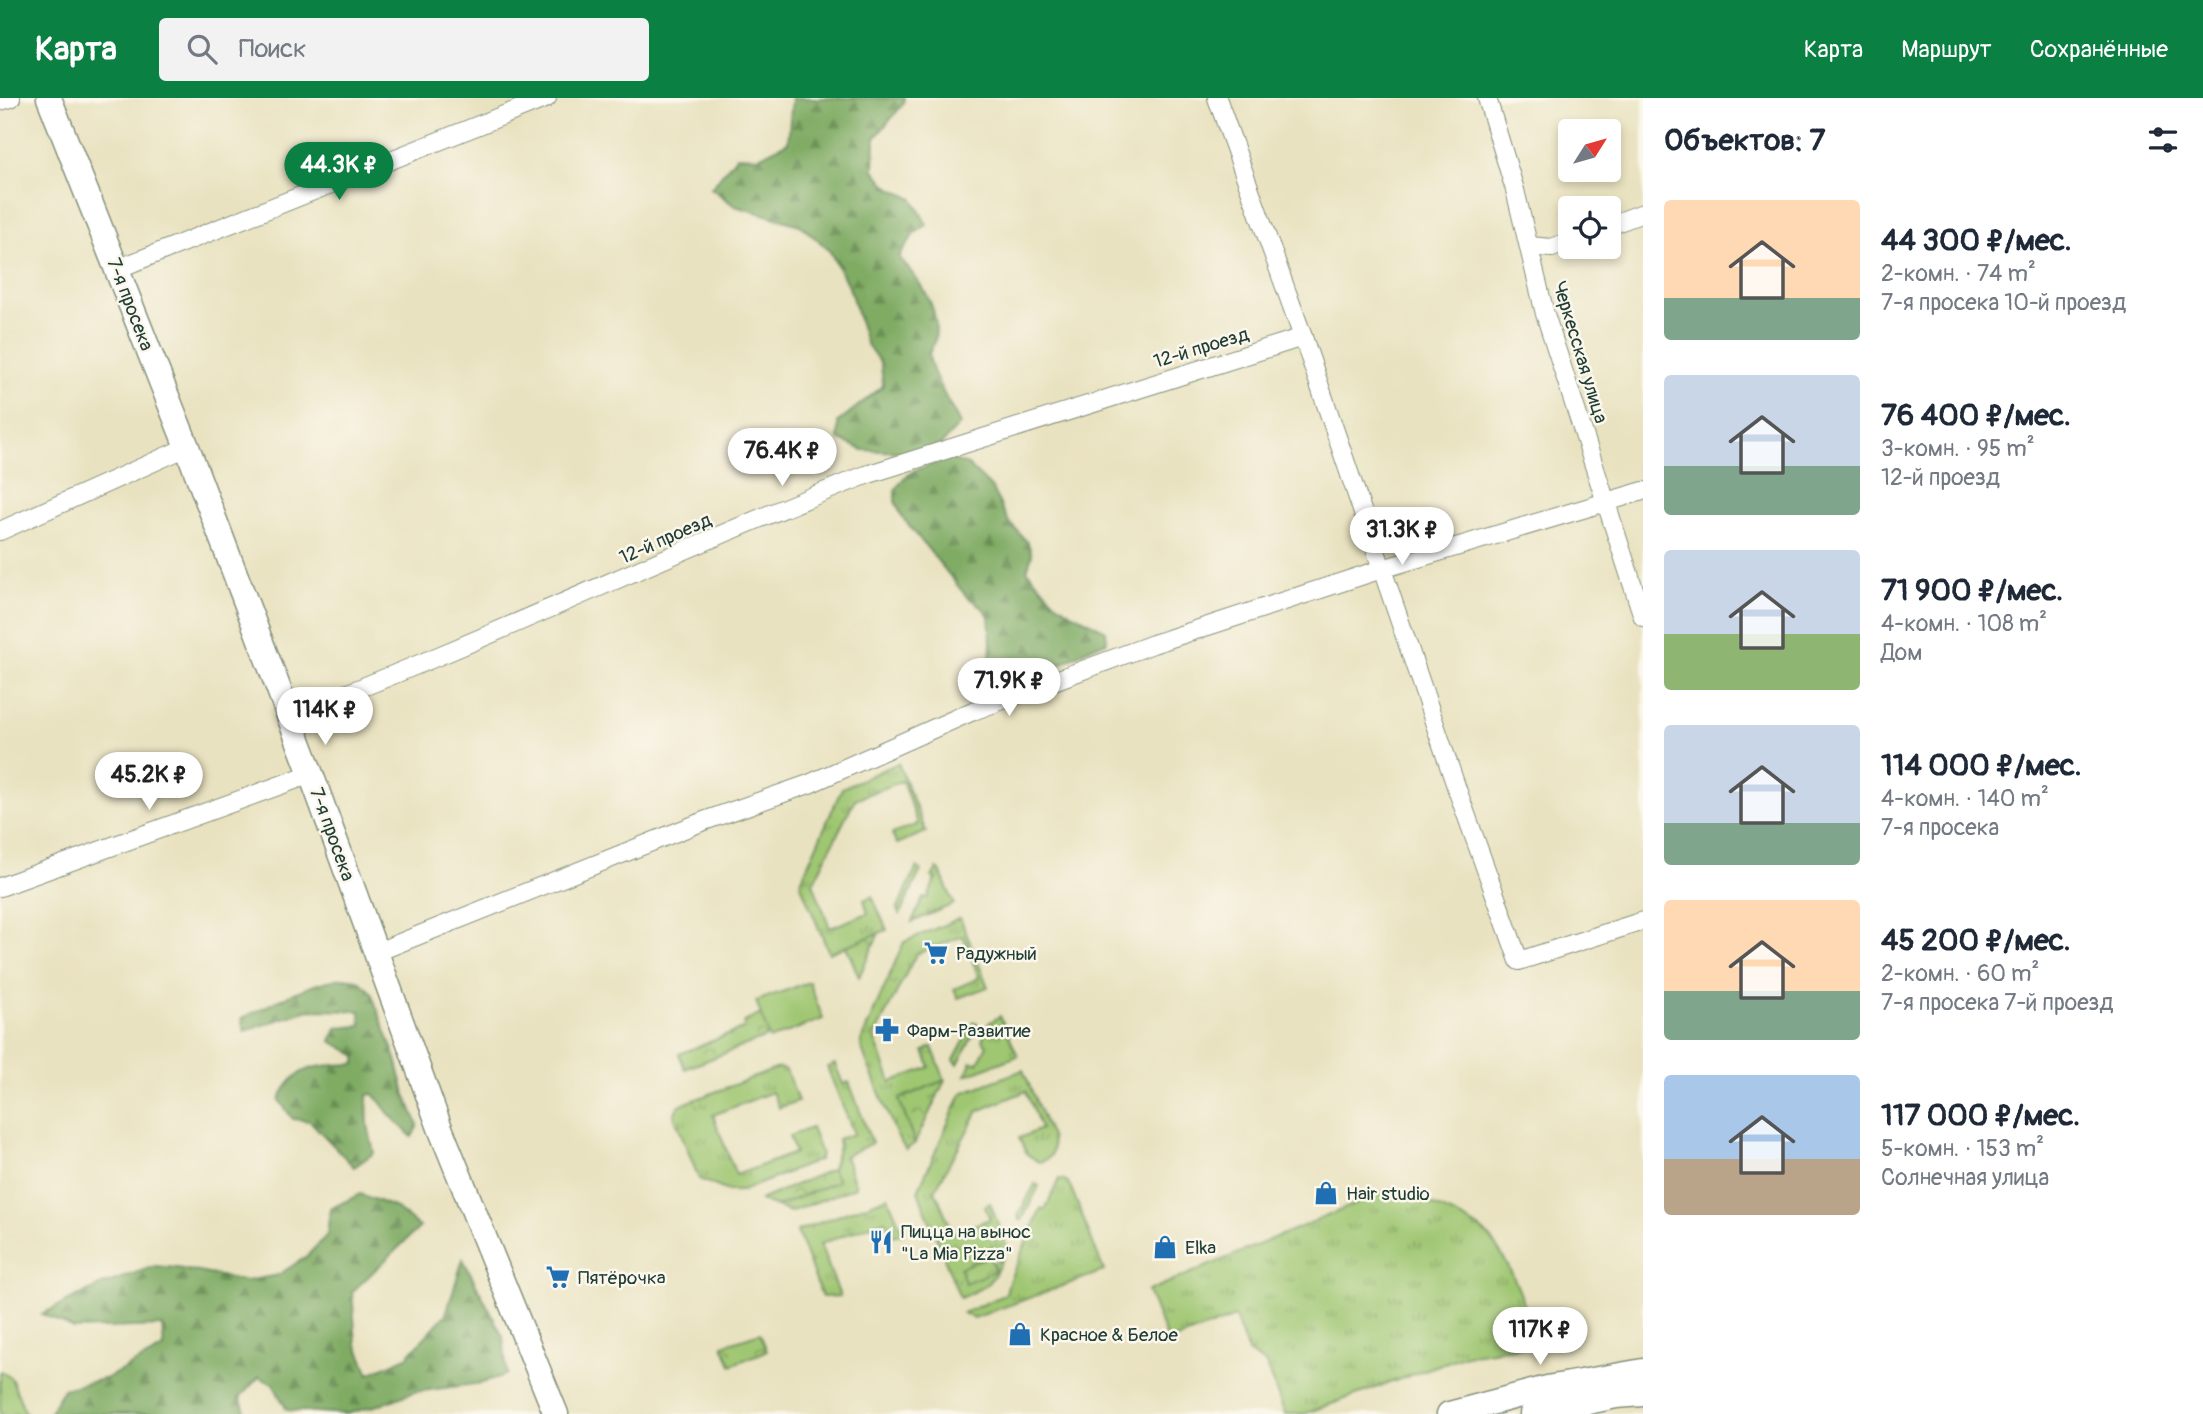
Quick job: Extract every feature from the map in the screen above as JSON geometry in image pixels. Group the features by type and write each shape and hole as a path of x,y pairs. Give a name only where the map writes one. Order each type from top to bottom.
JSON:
{"street":[{"path":"0,102 11,98"},
{"name":"7-я просека","path":"49,98 312,774 440,1128 556,1414"},
{"path":"117,269 547,98"},
{"path":"1217,98 1303,337 1519,961 1643,921"},
{"name":"Черкесская улица","path":"1487,98 1529,246 1545,314 1643,617"},
{"path":"1621,221 1643,213"},
{"path":"1529,246 1558,246"},
{"name":"12-й проезд","path":"289,716 367,687 866,475 1303,337"},
{"path":"0,531 187,447"},
{"path":"377,952 704,821 809,783 973,711 1153,644 1382,569 1643,491"},
{"path":"0,887 312,774"},
{"path":"1450,1414 1548,1388 1643,1371"},
{"path":"1532,1414 1616,1396 1643,1394"}],"green space":[{"path":"792,98 904,98 904,103 875,138 874,170 887,186 913,199 927,225 914,234 899,257 920,284 931,305 936,327 929,354 930,361 960,424 941,445 917,453 863,450 838,439 838,422 883,386 881,364 866,343 849,287 829,250 800,225 735,206 711,188 737,156 759,157 788,142"},
{"path":"950,459 968,465 991,487 1009,522 1028,543 1032,555 1027,570 1054,601 1106,631 1107,642 1090,648 1054,668 988,693 991,642 989,616 982,607 967,597 902,517 895,501 895,490 904,478 915,470"},
{"path":"898,763 926,832 897,844 892,834 918,824 902,781 855,799 813,883 830,928 868,913 864,900 872,896 887,930 829,953 800,883 842,788"},
{"path":"917,867 921,870 900,914 897,910"},
{"path":"937,869 954,904 912,922 923,898 928,898 935,879 932,877"},
{"path":"960,918 988,987 958,998 954,989 979,978 963,936 916,954 874,1037 891,1082 930,1067 924,1051 932,1047 945,1080 899,1099 915,1143 906,1150 897,1136 861,1047 861,1041 904,942"},
{"path":"879,933 859,977 846,946"},
{"path":"343,978 358,980 371,992 418,1125 412,1137 374,1094 367,1095 368,1125 374,1153 354,1167 310,1121 293,1119 279,1100 285,1088 301,1073 319,1067 355,1064 357,1056 331,1041 336,1028 361,1026 360,1011 309,1010 244,1031 242,1018 304,989"},
{"path":"809,982 823,1019 770,1039 756,1001"},
{"path":"761,1014 769,1036 685,1069 679,1054 745,1028 744,1022"},
{"path":"1000,1016 1018,1056 966,1075 971,1062 978,1063 987,1045 982,1040 989,1023"},
{"path":"974,1022 978,1025 958,1064 954,1060"},
{"path":"835,1064 843,1084 849,1082 872,1143 845,1156 856,1187 790,1212 776,1207 838,1181 832,1169 839,1146 838,1139 854,1134 827,1067"},
{"path":"778,1068 786,1070 798,1101 779,1108 772,1092 713,1115 736,1175 795,1153 789,1136 811,1128 821,1154 819,1160 742,1191 728,1191 699,1179 674,1115 678,1106"},
{"path":"1023,1070 1051,1137 1053,1150 1050,1156 1039,1162 1027,1154 1019,1138 1041,1129 1026,1091 978,1111 935,1190 953,1233 990,1219 985,1206 990,1203 1008,1250 960,1268 995,1270 992,1263 1002,1259 995,1275 987,1284 960,1298 918,1191 960,1096 964,1092"},
{"path":"945,1080 915,1143 899,1099"},
{"path":"832,1169 838,1181 776,1207 760,1200"},
{"path":"1059,1179 1067,1181 1071,1188 1104,1271 974,1318 963,1313 1006,1294 1041,1208 1045,1210"},
{"path":"1035,1184 1039,1186 1020,1220 1018,1216"},
{"path":"1391,1189 1457,1216 1488,1236 1512,1274 1538,1344 1466,1355 1304,1414 1285,1414 1265,1363 1248,1352 1235,1317 1168,1342 1148,1291"},
{"path":"360,1194 394,1207 420,1227 352,1292 356,1343 369,1374 407,1357 446,1314 463,1259 503,1336 507,1374 482,1383 414,1392 347,1414 287,1410 273,1384 259,1377 240,1397 246,1414 49,1414 63,1389 107,1378 164,1348 162,1326 74,1329 42,1314 102,1285 155,1266 246,1281 278,1275 306,1257 327,1235 330,1209"},
{"path":"888,1197 903,1233 892,1236 885,1220 820,1244 840,1296 822,1297 797,1231"},
{"path":"989,1256 995,1271 965,1283 960,1268"},
{"path":"760,1333 767,1351 731,1365 723,1345"},
{"path":"0,1371 11,1378 26,1414 0,1414"}],"place":[{"name":"Радужный","path":"936,953"},
{"name":"Фарм-Развитие","path":"887,1030"},
{"name":"Hair studio","path":"1326,1193"},
{"name":"Пицца на вынос \"La Mia Pizza\"","path":"881,1242"},
{"name":"Elka","path":"1165,1247"},
{"name":"Пятёрочка","path":"558,1277"},
{"name":"Красное & Белое","path":"1020,1334"}]}
